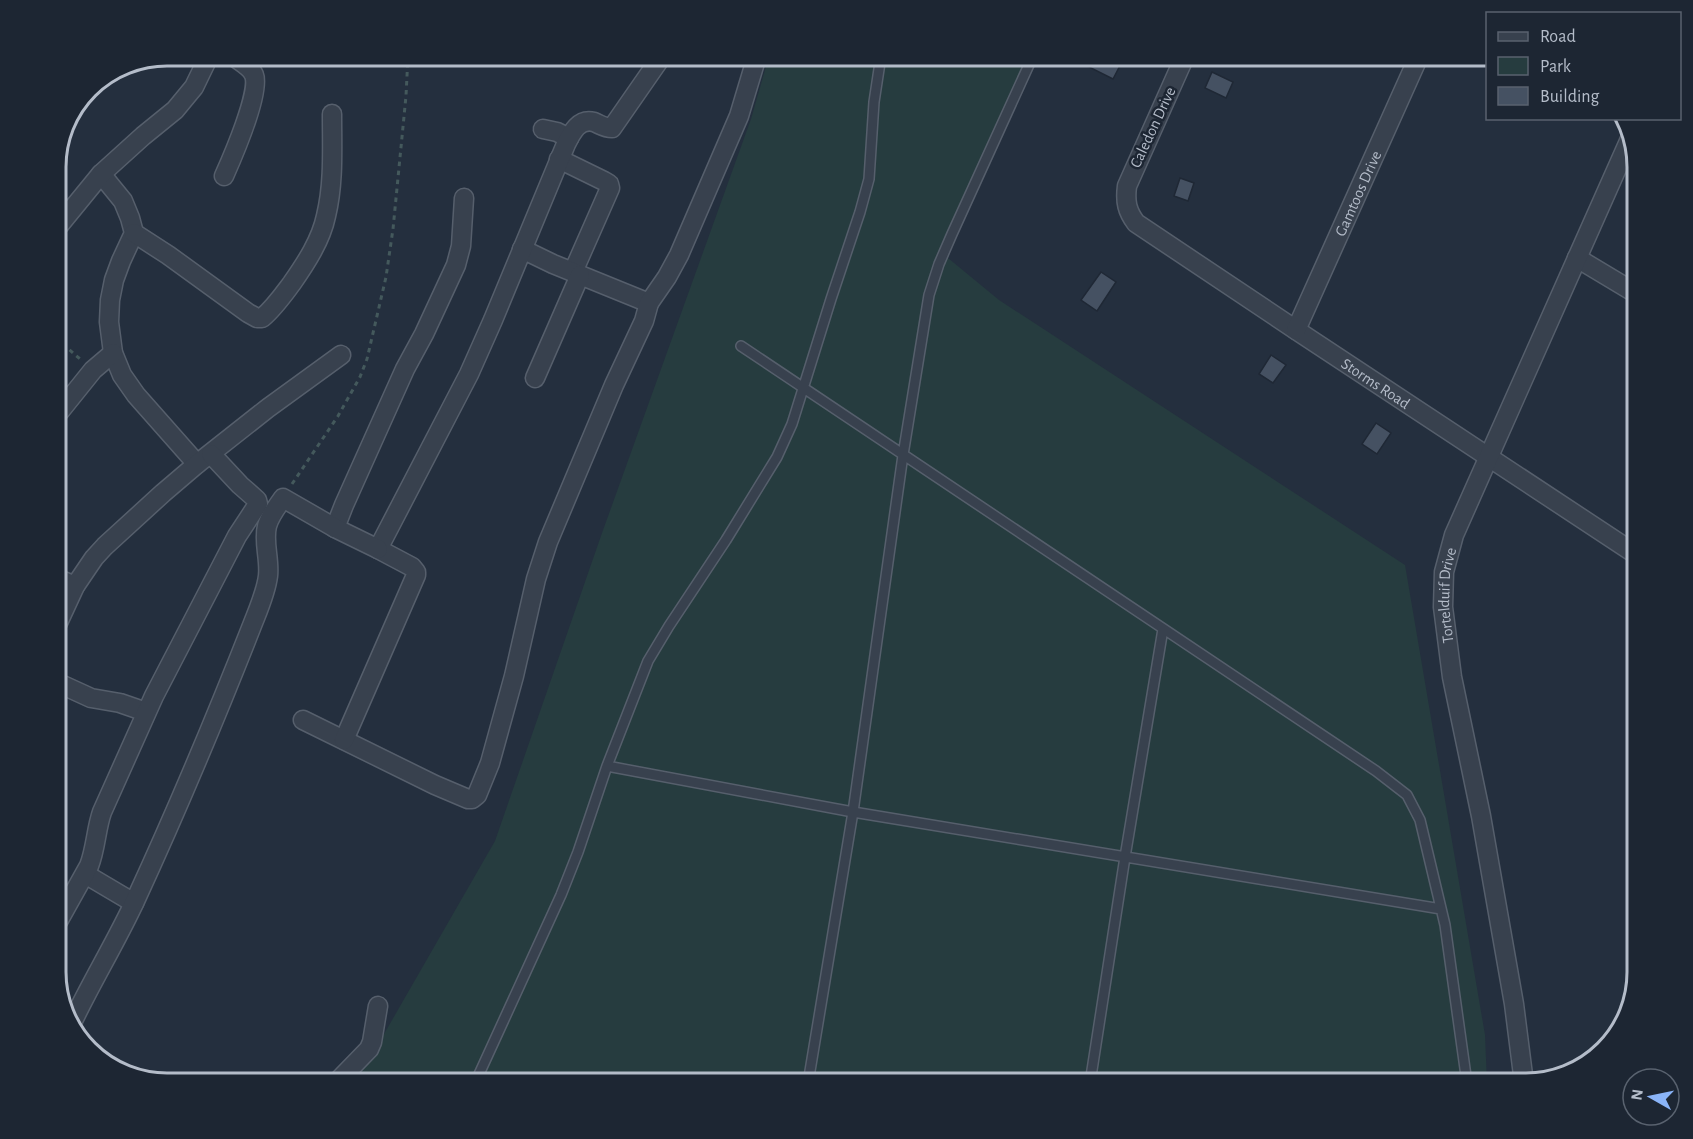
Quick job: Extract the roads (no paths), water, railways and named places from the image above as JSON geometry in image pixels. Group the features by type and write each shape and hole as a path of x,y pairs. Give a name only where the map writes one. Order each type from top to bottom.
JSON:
{"street":[{"path":"66,217 102,174 175,110 194,87 204,66"},
{"path":"224,176 241,136 255,81 254,74 245,66"},
{"path":"378,549 469,374 569,138 577,126 584,122 593,122 612,128 655,66"},
{"path":"303,720 468,799 477,795 490,763 514,676 526,617 545,552 650,303 668,277 679,255 738,116 754,66"},
{"name":"Caledon Drive","path":"1125,201 1130,175 1180,66"},
{"name":"Gamtoos Drive","path":"1296,330 1415,66"},
{"path":"134,233 248,313 262,318 277,303 298,275 320,236 326,218 331,181 332,114"},
{"path":"543,129 569,138"},
{"name":"Tortelduif Drive","path":"1523,1073 1514,1004 1481,816 1452,677 1443,607 1443,580 1454,535 1625,150"},
{"path":"535,378 610,188 609,184 604,181 559,159"},
{"path":"66,907 92,857 102,812 146,712 237,536 259,502 204,459 136,395 122,375 113,353 109,322 110,300 114,280 134,233 123,201 102,174"},
{"path":"335,528 405,369 456,265 461,246 464,198"},
{"name":"Storms Road","path":"1125,201 1128,213 1149,233 1627,548"},
{"path":"522,249 650,303"},
{"path":"1577,258 1627,288"},
{"path":"66,404 93,370 113,353"},
{"path":"66,605 75,586 94,558 163,493 268,408 341,355"},
{"path":"76,1015 134,903 201,751 261,603 268,578 266,536 268,524 283,498 335,528 412,567 416,575 344,741"},
{"path":"66,582 75,586"},
{"path":"66,687 91,698 120,703 146,712"},
{"path":"85,874 134,903"},
{"path":"346,1073 369,1049 378,1006"}],"lane":[{"path":"480,1073 561,895 607,766 648,662 777,457 792,424 869,179 879,66"},
{"path":"810,1073 853,812 903,455 929,295 939,264 1028,66"},
{"path":"741,346 1376,771 1407,795 1420,820 1441,909 1466,1073"},
{"path":"1092,1073 1163,628"},
{"path":"607,766 853,812 1441,909"}]}
